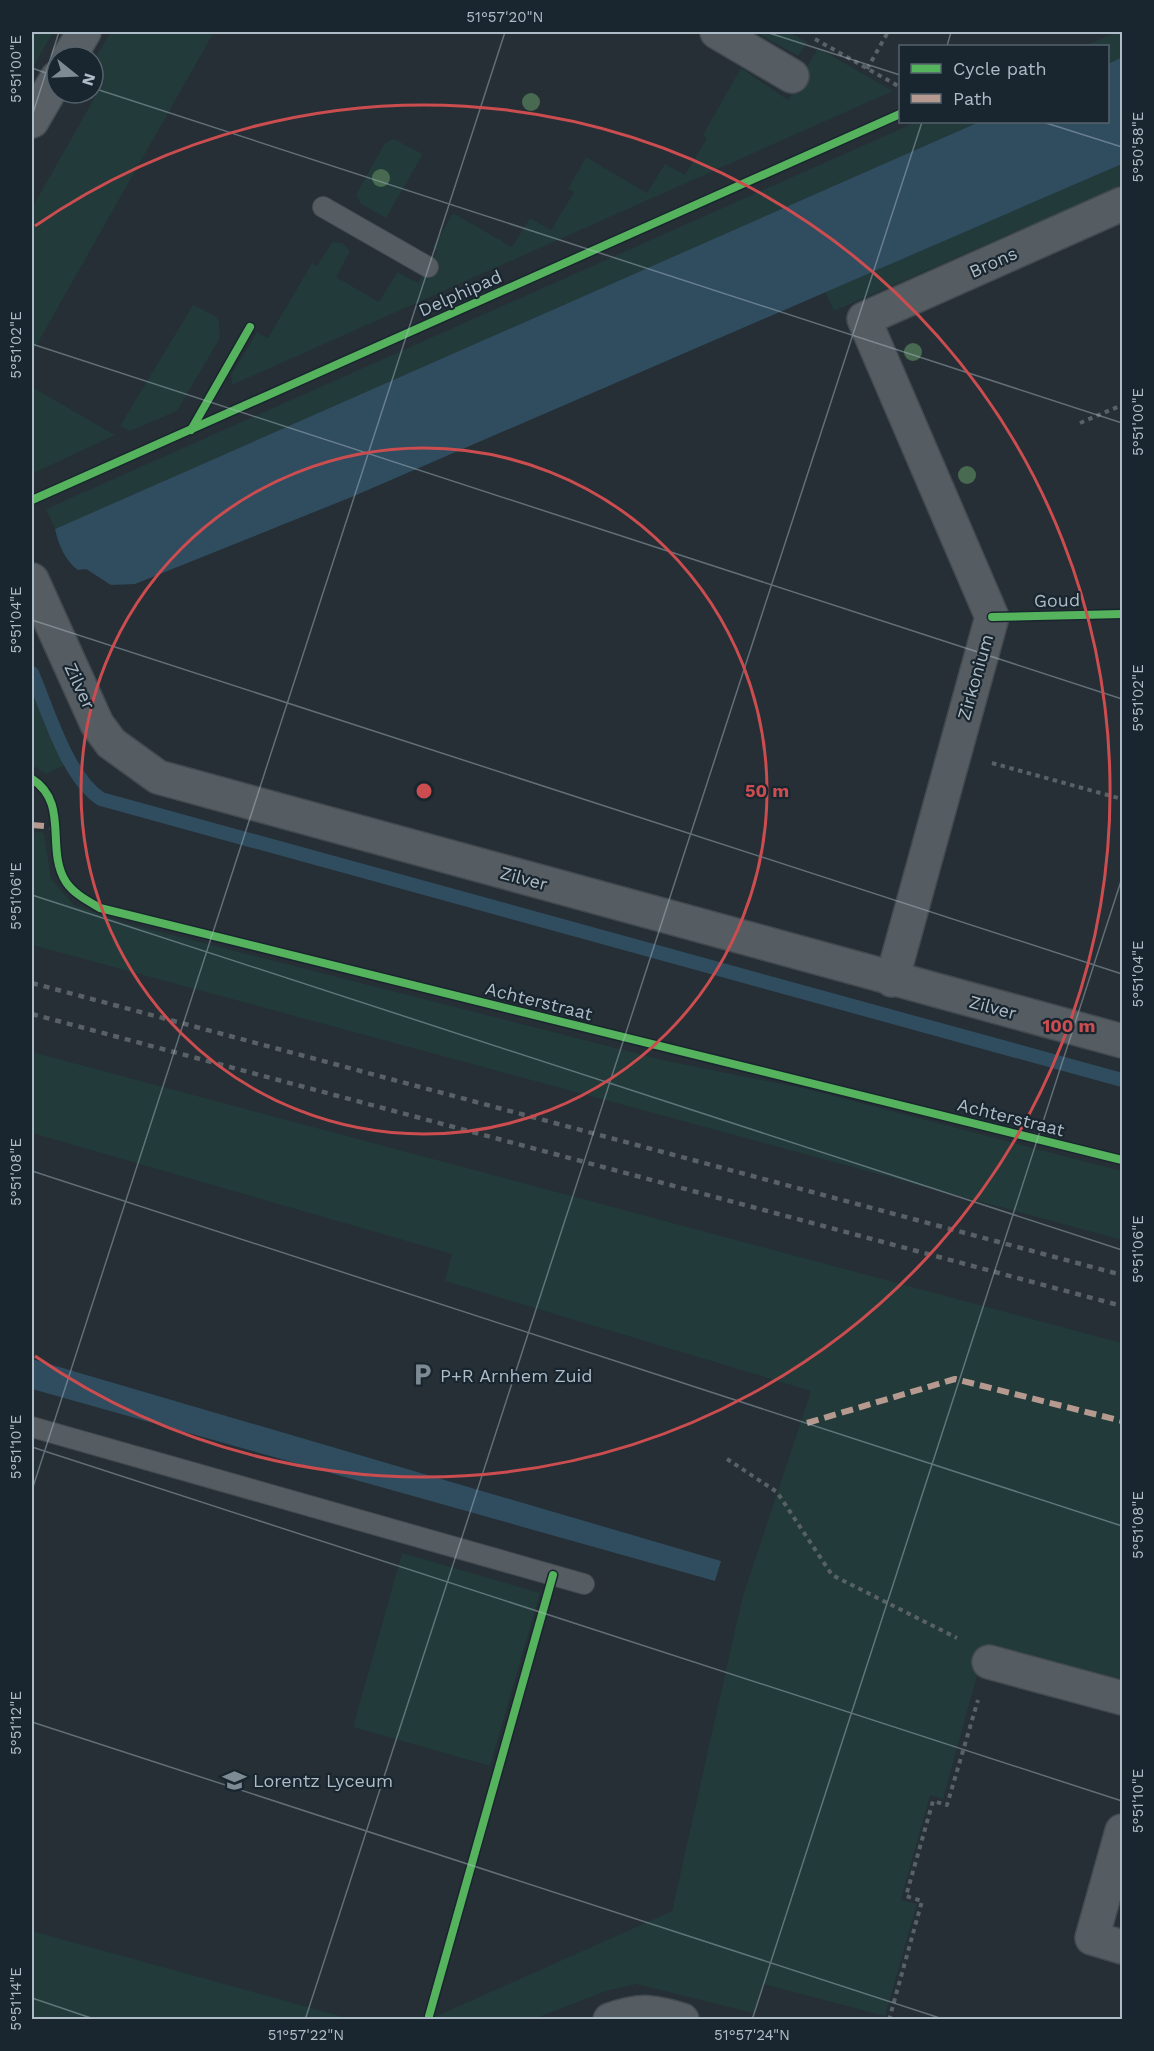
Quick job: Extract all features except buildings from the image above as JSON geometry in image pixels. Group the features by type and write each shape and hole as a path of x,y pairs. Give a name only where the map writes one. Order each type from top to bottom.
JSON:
{"main road":[{"path":"76,45 84,32"},
{"path":"32,122 45,99"}],"street":[{"path":"717,32 792,76"},
{"name":"Brons","path":"864,319 1122,204"},
{"name":"Zirkonium","path":"864,319 992,617 892,980"},
{"name":"Zilver","path":"32,580 97,724 111,743 158,777 892,980 1122,1041"},
{"path":"989,1662 1122,1698"},
{"path":"1122,1831 1092,1938 1122,1947"},
{"path":"610,2019 634,2011 659,2013 682,2019"}],"lane":[{"path":"323,207 428,267"},
{"path":"32,1427 584,1584"}],"path":[{"path":"867,69 888,32"},
{"path":"815,39 899,86"},
{"path":"1080,423 1122,405"},
{"path":"954,752 1122,799"},
{"path":"727,1459 777,1492 832,1575 954,1636 989,1662 947,1805 933,1801 906,1896 922,1900 889,2019"}],"green space":[{"path":"32,32 53,32 45,45 32,69"},
{"path":"111,32 214,32 32,353 32,208 90,105 105,105 103,45"},
{"path":"755,32 789,32 807,42 798,56"},
{"path":"1122,32 1122,57 1109,64 1109,45 1086,45"},
{"path":"818,48 893,91 232,385 231,375 257,332 268,338 312,263 317,266 332,242 343,243 350,251 336,277 379,302 397,272 418,283 437,251 433,248 453,213 512,247 530,218 551,230 574,192 568,189 586,157 647,193 665,164 685,175 707,138 703,135 741,68 788,100"},
{"path":"914,123 977,123 55,529 46,509"},
{"path":"394,139 423,154 386,218 361,204 356,195 385,143"},
{"path":"1122,164 1122,185 834,311 825,292"},
{"path":"193,305 215,316 219,321 220,338 177,411 130,431 120,426"},
{"path":"32,387 115,435 32,474"},
{"path":"32,687 67,764 46,774 32,765"},
{"path":"35,831 44,833 51,879 74,905 125,923 667,1061 807,1089 1122,1171 1122,1240 32,945 32,848"},
{"path":"32,1052 1122,1343 1122,1681 985,1647 943,1799 930,1795 901,1900 917,1904 885,2016 763,1984 753,2013 636,1984 606,1991 534,2019 430,2019 672,1911 742,1599 811,1391 445,1281 452,1254 32,1133"},
{"path":"402,1553 540,1593 490,1766 353,1727"},
{"path":"32,1931 351,2019 42,2019 32,2017"}],"water":[{"path":"1122,57 1122,164 354,496 135,584 111,585 86,569 78,570 60,546 55,529 977,123 1109,123 1109,64"},
{"path":"32,1359 721,1561 715,1581 32,1389"}],"waterway":[{"path":"32,673 68,759 89,789 101,799 1122,1080"}],"railway":[{"path":"32,983 1122,1275"},
{"path":"32,1014 1122,1306"}],"marked path":[{"path":"32,825 56,827"},
{"path":"807,1423 955,1379 1122,1421"}],"cycle path":[{"name":"Delphipad","path":"32,500 899,114"},
{"path":"191,430 250,327"},
{"name":"Goud","path":"992,617 1122,614"},
{"name":"Achterstraat","path":"32,779 44,789 50,801 54,814 57,856 66,882 77,894 100,908 1122,1160"},
{"path":"429,2016 553,1575"}],"place":[{"name":"P+R Arnhem Zuid","path":"422,1375"},
{"name":"Lorentz Lyceum","path":"235,1780"}]}
